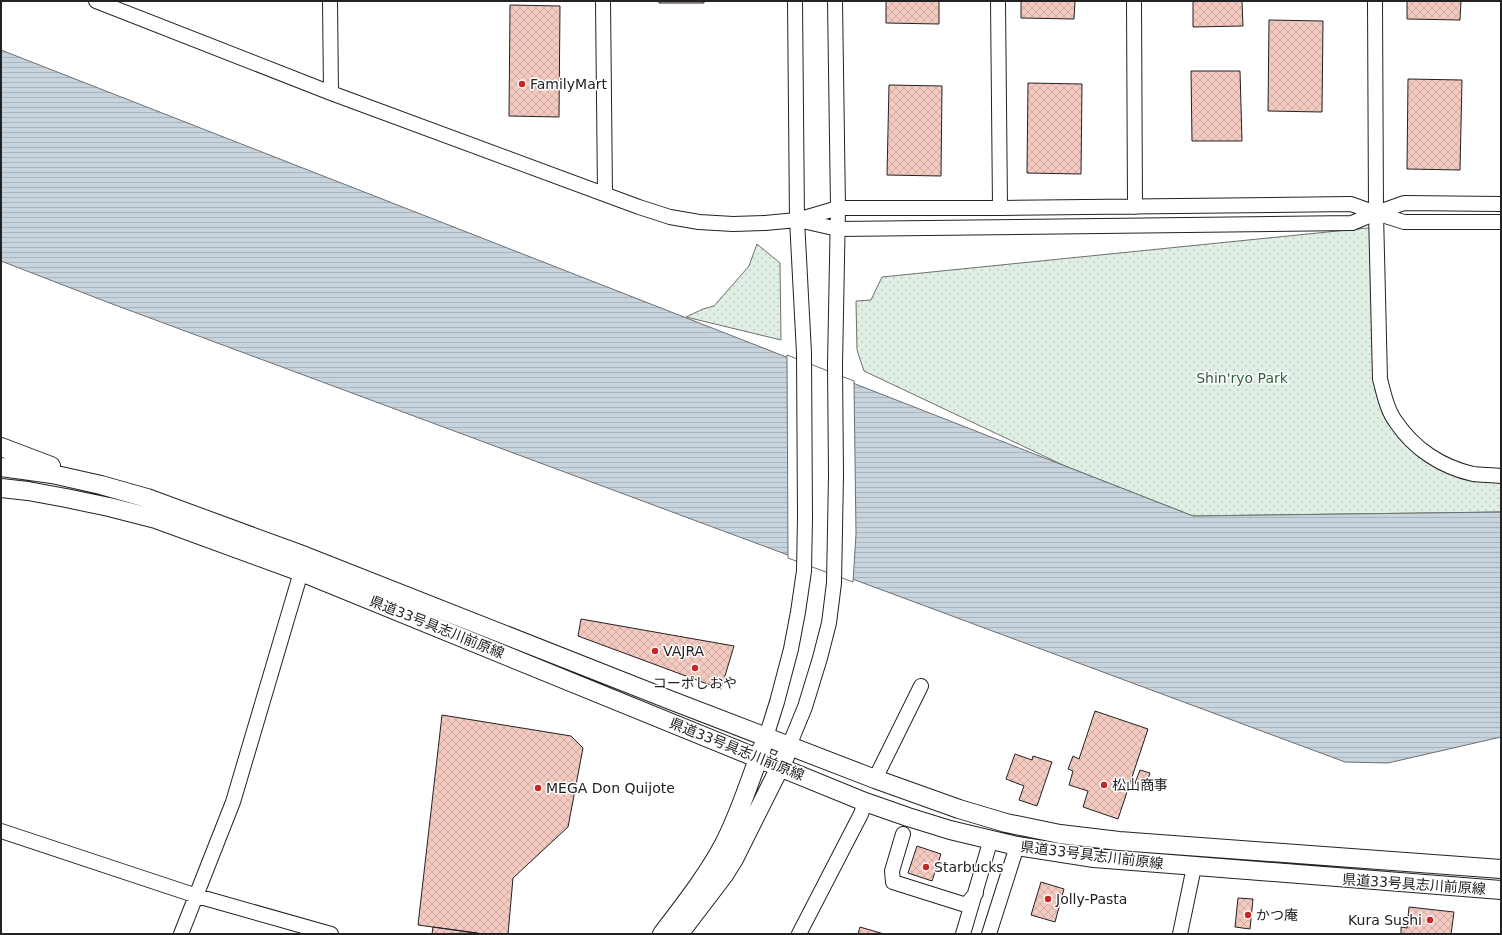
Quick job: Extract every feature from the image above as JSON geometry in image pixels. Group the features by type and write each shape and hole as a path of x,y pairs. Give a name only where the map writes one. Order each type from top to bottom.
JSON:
{"main road":[{"path":"1,447 101,485"},
{"name":"県道33号具志川前原線","path":"1,467 52,474 101,485 147,498 306,556 875,779 959,809 1006,823 1060,834 1119,842 1501,869"},
{"name":"県道33号具志川前原線","path":"1,488 66,498 156,519 301,572 780,766 865,802 950,830 1017,846 1094,858 1501,890"},
{"path":"662,934 690,897 724,844 744,797 766,737"},
{"path":"679,934 696,914 730,864 789,746"}],"street":[{"path":"96,1 331,92 605,194 670,217 699,222 733,224 797,220 838,208 1135,207 1352,204 1404,222 1501,222"},
{"path":"330,1 331,92"},
{"path":"603,1 605,194"},
{"path":"766,737 791,649 804,571 804,354 797,220 795,1"},
{"path":"789,746 805,707 820,658 829,623 834,583 836,482 835,365 838,229 835,1"},
{"path":"998,1 1000,208"},
{"path":"1134,1 1135,207"},
{"path":"1375,1 1376,213 1380,379 1386,401 1395,422 1413,443 1433,459 1455,469 1475,474 1501,476"},
{"path":"797,220 838,229 1352,223 1404,203 1501,204"},
{"path":"182,934 233,802 301,572"},
{"path":"875,779 921,686"},
{"path":"799,934 862,814 865,802"},
{"path":"1,831 197,896 331,934"},
{"path":"903,834 892,871 893,882 966,905 976,893"},
{"path":"963,934 991,840"},
{"path":"989,934 1017,846"},
{"path":"1180,934 1194,867"}],"green space":[{"name":"Shin'ryo Park","path":"1377,227 1386,401 1433,459 1501,476 1501,512 1193,516 1065,466 864,371 857,350 856,301 871,300 882,277"},
{"path":"757,244 780,263 781,340 686,317 703,309 714,306 749,266"}],"shaded area":[{"path":"1,50 1193,516 1501,512 1501,737 1388,763 1345,762 107,302 1,261"}],"pier":[{"path":"787,355 854,381 856,534 853,582 788,558"}],"building":[{"path":"659,1 704,1 704,3 659,3"},
{"path":"886,1 939,1 939,24 886,23"},
{"path":"1021,1 1075,1 1074,19 1021,18"},
{"path":"1193,1 1242,1 1243,26 1193,27"},
{"path":"1407,1 1461,1 1460,20 1407,19"},
{"path":"510,5 560,6 559,117 509,116"},
{"path":"1269,20 1323,21 1322,112 1268,111"},
{"path":"1191,71 1240,71 1242,141 1192,141"},
{"path":"1408,79 1462,80 1460,170 1407,169"},
{"path":"1028,83 1082,84 1081,174 1027,173"},
{"path":"889,85 942,86 941,176 887,175"},
{"name":"コーポしおや","path":"581,619 734,646 721,689 578,636"},
{"path":"1095,711 1148,729 1118,819 1083,807 1088,791 1069,785 1073,771 1068,769 1073,756 1079,759"},
{"path":"442,715 571,736 583,748 568,827 513,878 508,934 484,934 418,925"},
{"path":"1015,754 1032,760 1033,756 1052,762 1037,806 1019,800 1024,786 1006,779"},
{"path":"1140,770 1150,773 1145,787 1135,783"},
{"path":"917,846 941,854 932,881 908,873"},
{"path":"1041,882 1064,889 1055,922 1031,915"},
{"path":"1238,898 1253,899 1250,929 1235,927"},
{"name":"Kura Sushi","path":"1409,907 1454,912 1451,934 1401,934 1401,927 1407,928"},
{"path":"433,927 477,933 432,934"},
{"path":"860,927 884,934 858,934"}],"place":[{"name":"FamilyMart","path":"522,84"},
{"name":"VAJRA","path":"655,651"},
{"name":"コーポしおや","path":"695,668"},
{"name":"松山商事","path":"1104,785"},
{"name":"MEGA Don Quijote","path":"538,788"},
{"name":"Starbucks","path":"926,867"},
{"name":"Jolly-Pasta","path":"1048,899"},
{"name":"かつ庵","path":"1248,915"},
{"name":"Kura Sushi","path":"1430,920"}]}
